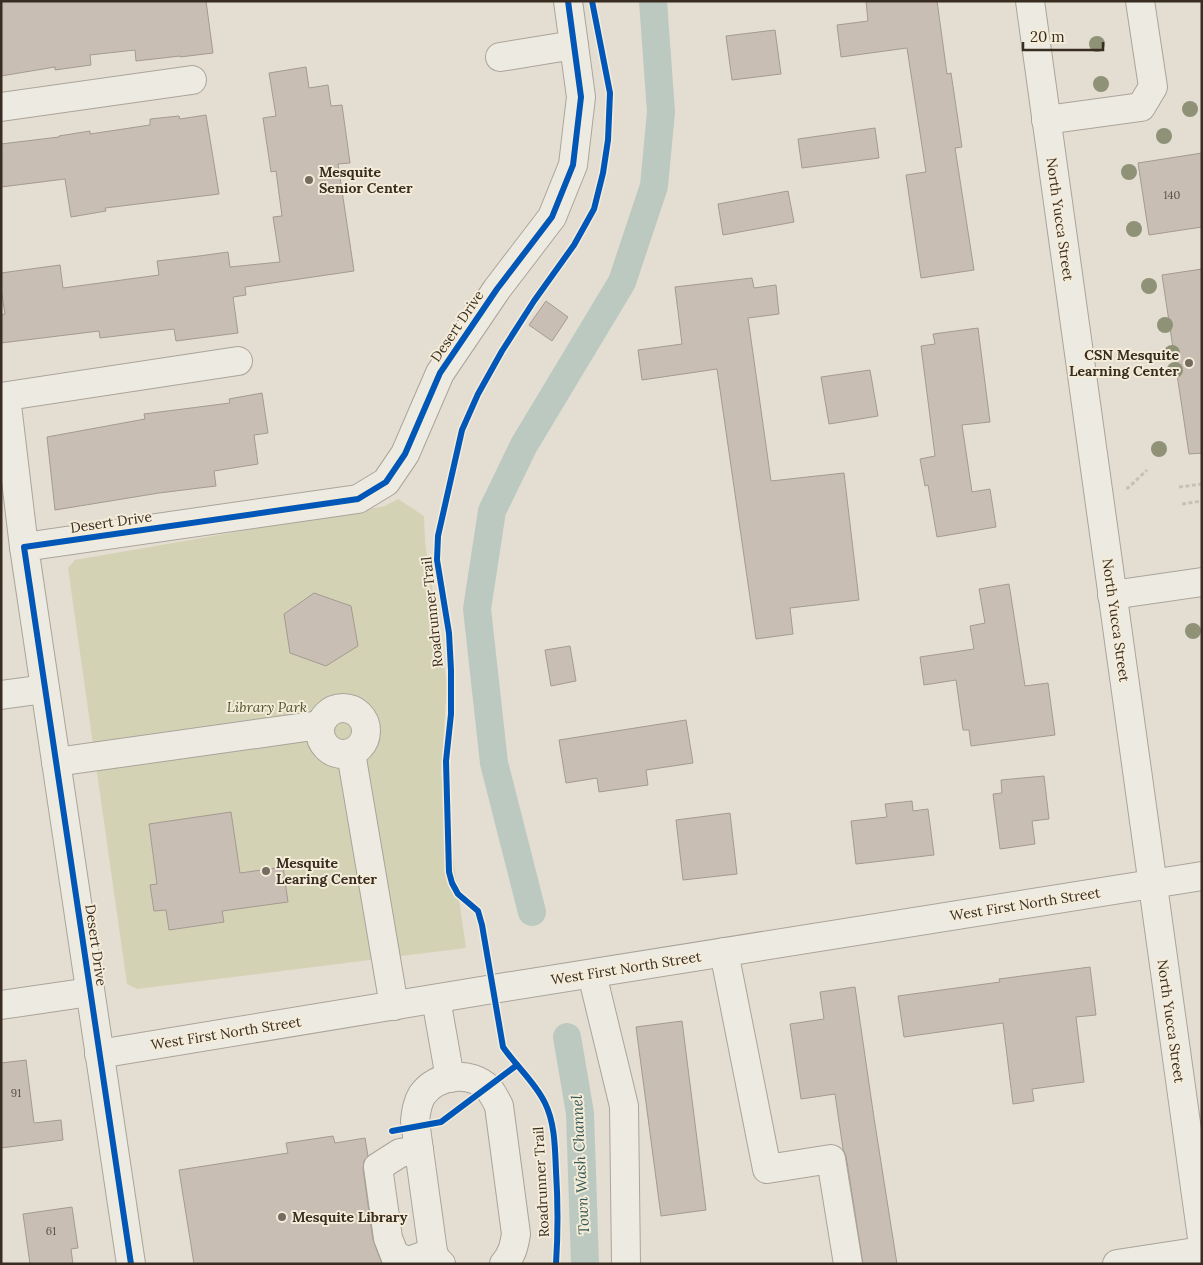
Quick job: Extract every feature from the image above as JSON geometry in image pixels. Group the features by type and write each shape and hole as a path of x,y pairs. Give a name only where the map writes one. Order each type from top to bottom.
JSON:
{"street":[{"name":"Desert Drive","path":"130,1264 24,547 358,499 386,482 405,454 440,373 497,289 552,217 573,164 581,97 568,1"},
{"name":"North Yucca Street","path":"1030,1 1152,884 1194,1120 1202,1238"},
{"path":"1046,120 1140,107 1152,87 1140,1"},
{"path":"500,57 574,46"},
{"path":"1,107 192,80"},
{"path":"24,547 4,397 238,361"},
{"path":"1112,595 1202,582"},
{"path":"1,695 45,689"},
{"path":"347,708 360,715 364,721 366,736 358,749 351,753 336,753 328,750 323,744 320,737 320,725 326,714 332,710 347,708"},
{"path":"56,762 320,725"},
{"path":"351,753 394,1006"},
{"name":"West First North Street","path":"99,1054 1202,876"},
{"path":"724,952 767,1169 831,1159 848,1264"},
{"path":"592,974 624,1106 626,1264"},
{"path":"1,1005 90,992"},
{"path":"436,999 450,1078"},
{"path":"419,1150 400,1153 378,1167 388,1238 395,1256 409,1260 437,1258 415,1122 417,1107 422,1095 432,1085 444,1079 458,1076 471,1078 488,1088 493,1094 499,1106 516,1234 514,1249 504,1264"},
{"path":"1117,1264 1202,1252"}],"path":[{"path":"1179,487 1202,484"},
{"path":"1182,504 1202,501"}],"green space":[{"name":"Library Park","path":"398,499 424,516 425,542 447,685 441,774 466,948 137,989 127,984 68,568 75,560 385,506"}],"building":[{"path":"1,1 206,1 213,53 136,61 135,50 90,55 91,65 55,70 55,67 1,76"},
{"path":"866,1 937,1 947,74 951,73 962,147 955,148 974,270 921,278 906,175 926,172 907,48 841,57 837,25 868,21"},
{"path":"775,30 781,74 732,80 726,36"},
{"path":"306,67 309,88 328,85 331,106 342,105 350,163 338,164 354,271 245,287 246,295 233,297 238,333 176,341 174,329 100,338 99,331 1,343 1,315 5,314 1,289 1,273 60,265 63,288 159,275 157,261 228,252 230,267 280,262 273,217 282,216 276,171 271,172 263,118 276,116 269,73"},
{"path":"206,115 219,194 105,208 106,211 71,217 65,179 1,187 1,144 90,131 90,134 150,125 150,119 179,116 180,119"},
{"path":"875,128 879,158 802,168 798,139"},
{"path":"1202,153 1202,227 1149,235 1138,163"},
{"path":"788,191 794,222 723,235 718,204"},
{"name":"CSN Mesquite Learning Center","path":"1202,269 1202,453 1189,454 1162,275"},
{"path":"752,278 754,288 776,285 779,314 748,318 771,481 844,473 859,600 790,608 793,634 756,639 717,369 642,380 638,350 682,344 675,287"},
{"path":"546,301 568,317 552,341 529,325"},
{"path":"978,328 990,422 962,425 972,492 990,489 996,527 937,537 928,485 925,486 920,459 935,456 921,346 935,344 933,334"},
{"path":"870,370 878,416 829,424 821,377"},
{"path":"262,393 268,433 254,435 258,464 214,471 216,486 55,510 47,437 145,419 144,414 230,403 229,399"},
{"path":"1009,584 1025,686 1048,683 1055,735 971,746 969,730 963,730 956,680 924,685 920,657 974,649 970,626 985,623 979,589"},
{"path":"314,593 351,606 358,646 326,666 290,653 284,614"},
{"path":"570,646 576,681 551,686 545,650"},
{"path":"686,720 693,763 646,770 648,785 599,792 597,778 566,783 559,740"},
{"path":"1044,776 1049,819 1032,821 1035,844 1000,849 993,794 1002,793 1001,780"},
{"path":"912,801 913,811 928,809 934,855 856,864 851,821 887,817 885,804"},
{"name":"Mesquite Learing Center","path":"231,812 240,873 283,867 288,902 222,911 224,922 169,930 166,910 154,911 150,885 157,884 149,824"},
{"path":"730,813 737,874 683,880 676,820"},
{"path":"1090,967 1096,1015 1076,1017 1084,1082 1032,1089 1034,1101 1013,1104 1003,1023 904,1037 898,996 1000,982 999,979"},
{"path":"855,987 897,1264 863,1264 835,1094 801,1099 790,1024 824,1019 820,992"},
{"path":"682,1021 706,1210 661,1216 636,1027"},
{"path":"26,1060 34,1123 61,1120 63,1140 1,1148 1,1063"},
{"name":"Mesquite Library","path":"333,1136 335,1143 365,1138 368,1156 364,1161 363,1169 373,1240 382,1264 194,1264 179,1170 288,1153 286,1143"},
{"path":"72,1207 78,1248 71,1249 73,1264 30,1264 23,1214"}],"waterway":[{"path":"532,912 494,763 477,609 492,511 524,445 622,282 654,186 661,112 653,1"},
{"name":"Town Wash Channel","path":"567,1037 580,1113 585,1264"}],"cycle path":[{"path":"131,1264 24,547 358,499 386,482 405,454 440,373 497,289 552,217 573,165 581,97 568,1"},
{"name":"Roadrunner Trail","path":"556,1264 557,1194 555,1145 551,1119 541,1095 503,1047 478,911 458,894 449,872 446,761 451,714 451,670 449,633 437,560 438,536 462,430 478,394 502,351 534,301 574,245 594,209 603,173 608,140 610,93 592,1"},
{"path":"392,1131 441,1122 517,1065"}],"place":[{"name":"Mesquite Senior Center","path":"309,180"},
{"name":"CSN Mesquite Learning Center","path":"1189,363"},
{"name":"Mesquite Learing Center","path":"266,871"},
{"name":"Mesquite Library","path":"282,1217"}]}
